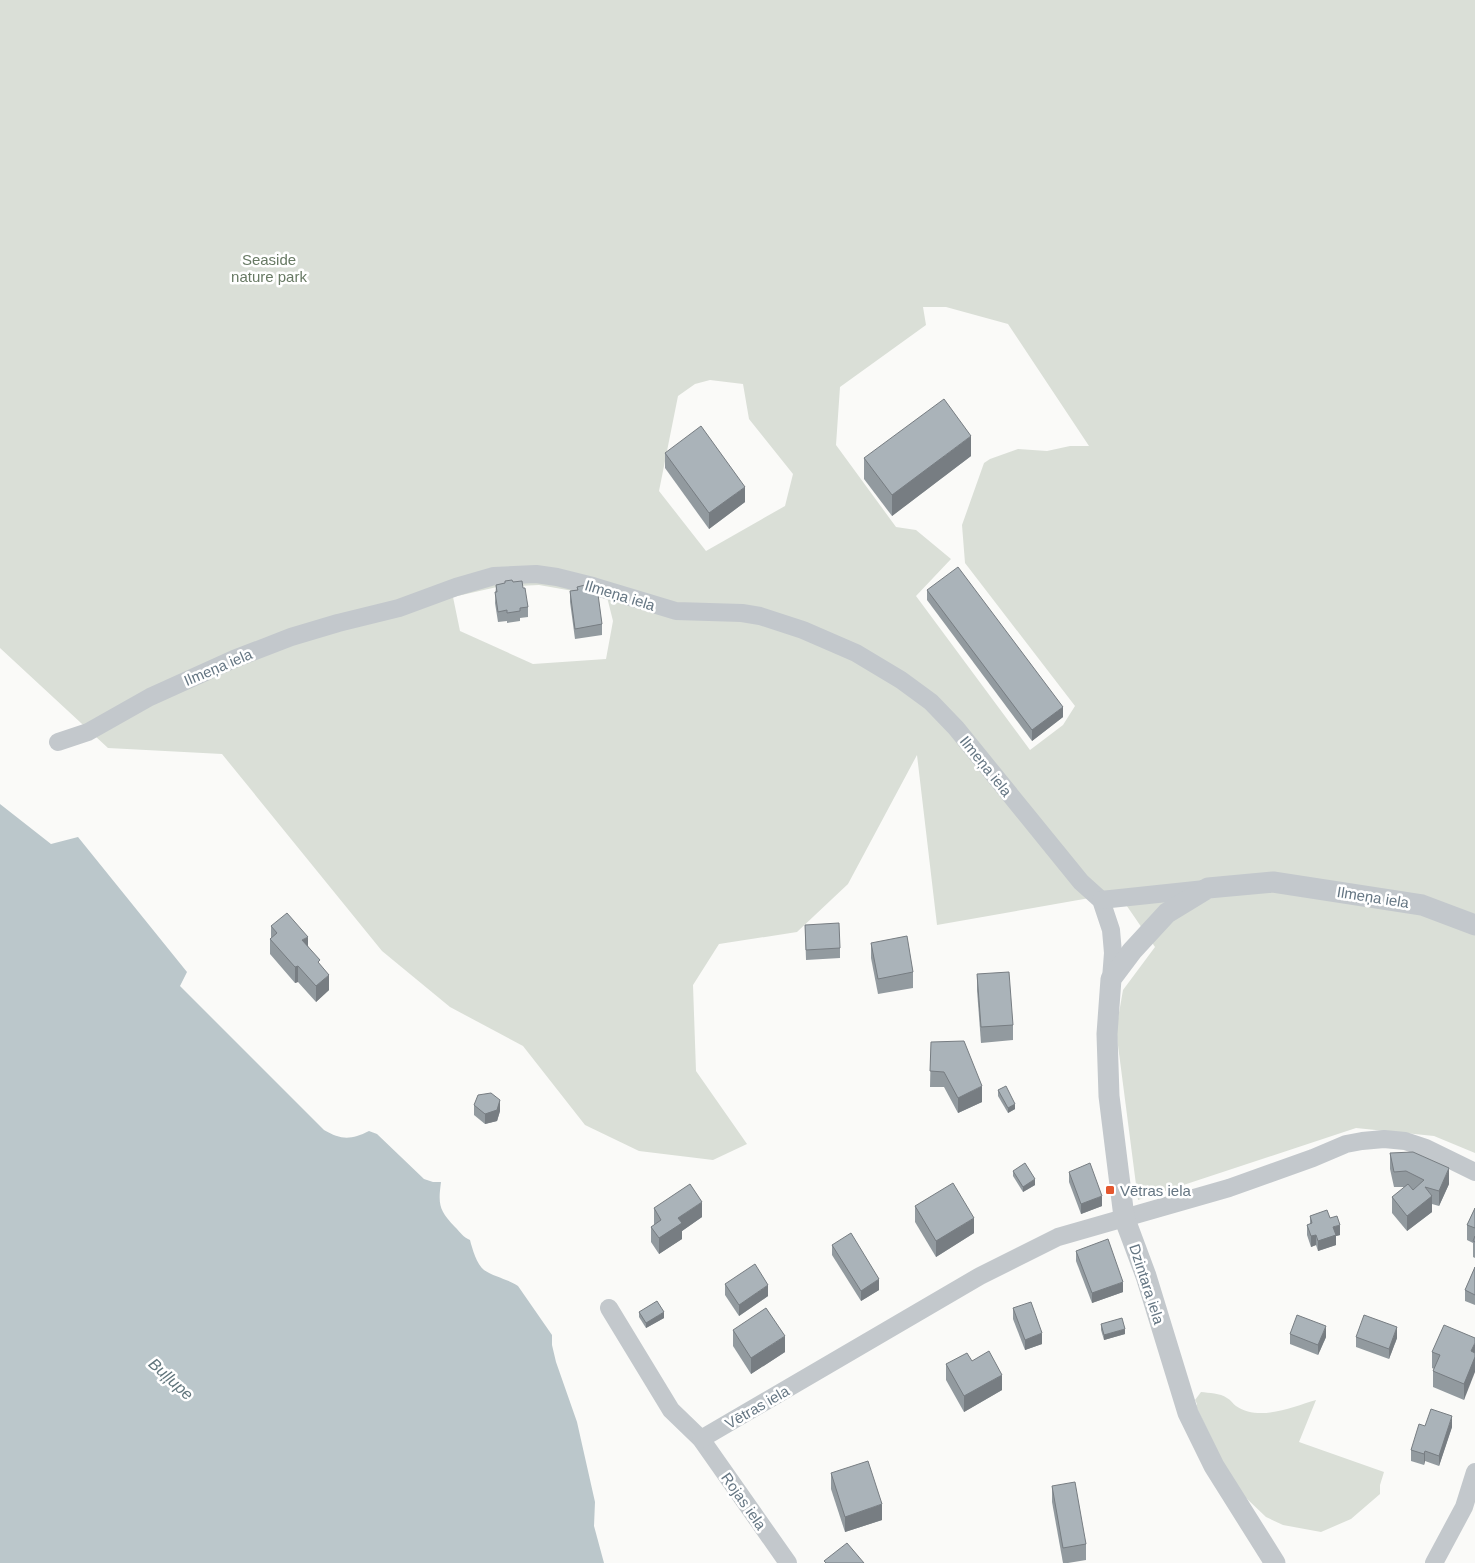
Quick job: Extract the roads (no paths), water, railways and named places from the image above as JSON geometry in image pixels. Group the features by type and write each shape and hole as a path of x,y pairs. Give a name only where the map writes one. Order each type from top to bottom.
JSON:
{"street":[{"name":"Ilmeņa iela","path":"58,742 88,732 150,697 234,659 290,637 399,608 456,587 494,576 536,574 557,577 676,611 742,613 760,616 803,630 856,653 901,680 931,702 956,728 1081,882 1101,900 1111,930 1113,953 1111,979"},
{"name":"Ilmeņa iela","path":"1101,900 1273,882 1422,904 1475,925"},
{"name":"Ilmeņa iela","path":"1111,979 1132,951 1167,913 1208,888"},
{"name":"Dzintara iela","path":"1111,979 1107,1034 1109,1096 1124,1217 1146,1276 1188,1413 1214,1466 1275,1563"},
{"name":"Vētras iela","path":"701,1439 980,1276 1058,1237 1229,1188 1346,1144 1362,1141 1384,1139 1404,1141 1426,1148 1475,1172"},
{"name":"Rojas iela","path":"609,1308 671,1410 701,1439 788,1563"},
{"path":"1434,1563 1464,1507 1475,1472"}],"water":[{"name":"Buļļupe","path":"0,804 51,844 78,837 187,972 180,986 324,1130 336,1136 346,1138 369,1131 377,1134 424,1179 441,1182 441,1207 460,1233 470,1240 481,1268 518,1286 552,1335 556,1362 577,1422 595,1502 594,1526 604,1563 0,1563"}],"place":[{"name":"Vētras iela","path":"1110,1190"}],"park label":[{"name":"Seaside nature park","path":"269,268"}]}
